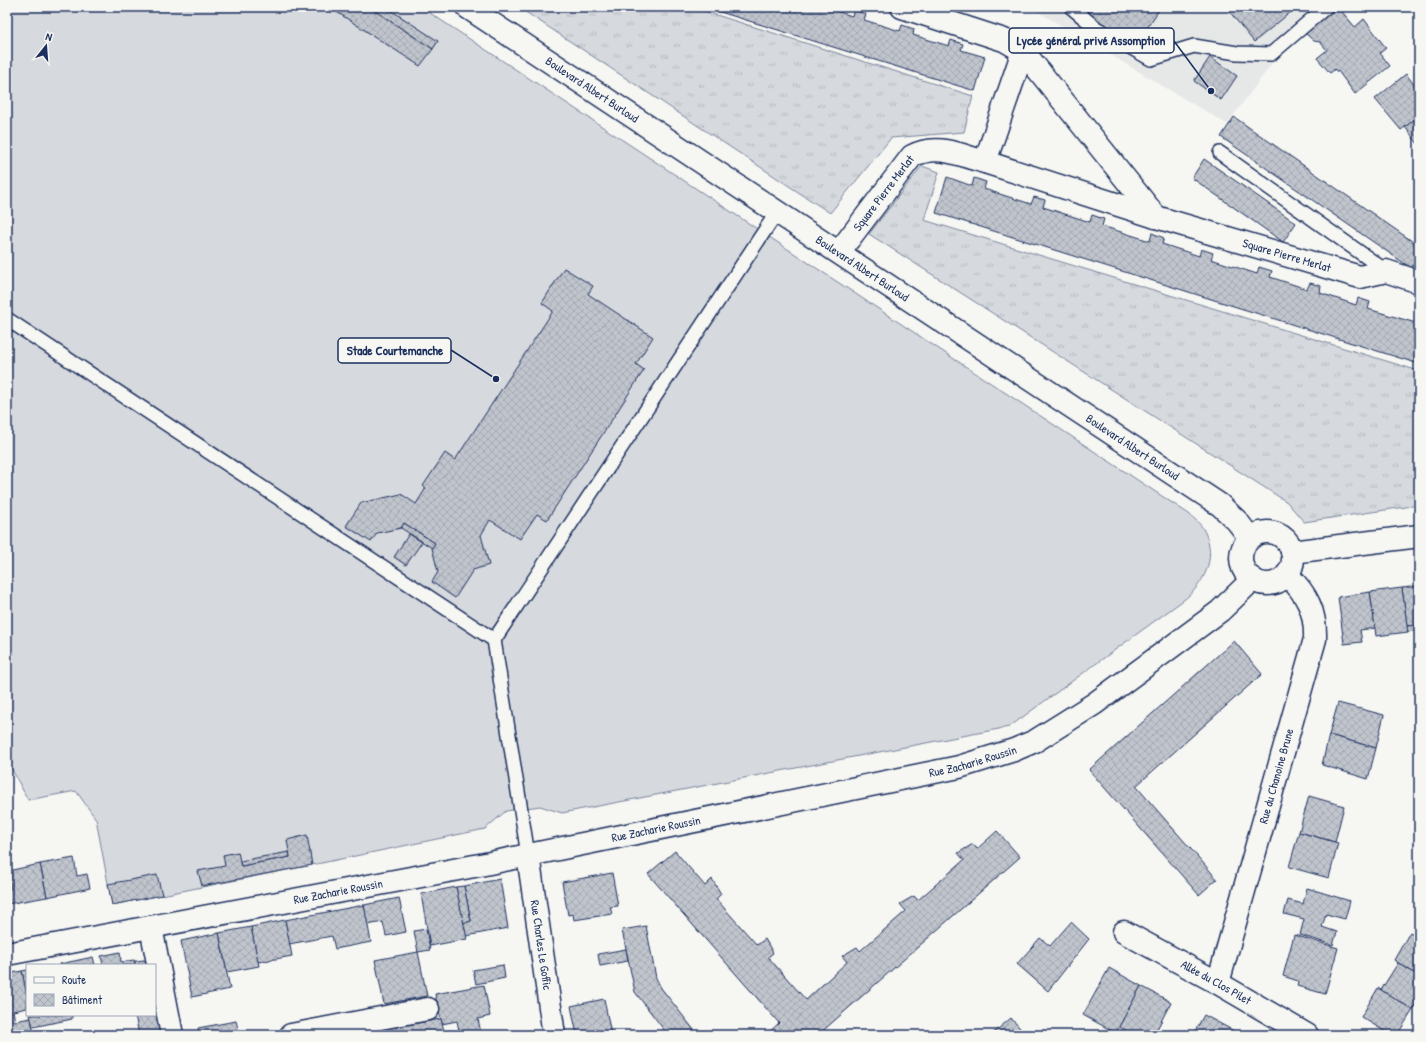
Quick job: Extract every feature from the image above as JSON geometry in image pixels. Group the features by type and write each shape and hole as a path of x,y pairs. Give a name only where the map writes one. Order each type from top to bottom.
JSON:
{"street":[{"name":"Boulevard Albert Burloud","path":"467,7 839,252 1220,506 1237,521 1250,538"},
{"path":"902,7 1004,40 1023,51 1156,217"},
{"path":"985,162 1023,51"},
{"name":"Square Pierre Merlat","path":"839,252 912,156 922,151 934,149 985,162 1156,217 1360,277 1386,271"},
{"path":"1386,271 1419,282"},
{"path":"1263,532 1273,534 1288,543 1292,552 1294,564 1288,576 1274,584 1264,584 1253,579 1246,573 1241,565 1241,556 1244,545 1250,538 1263,532"},
{"path":"1292,552 1419,536"},
{"name":"Rue du Chanoine Brune","path":"1218,983 1315,639 1314,618 1311,606 1298,586 1288,576"},
{"name":"Rue Zacharie Roussin","path":"7,954 528,855 959,767 1014,750 1035,741 1094,704 1220,611 1253,579"},
{"name":"Rue Charles Le Goffic","path":"528,855 554,1035"},
{"path":"151,927 172,1035"},
{"name":"Allée du Clos Pilet","path":"1124,932 1218,983 1307,1035"},
{"path":"291,1035 428,1009"}],"lane":[{"path":"1071,7 1096,28 1151,59 1194,46 1237,53 1271,54 1326,7"},
{"path":"1220,153 1386,271"},
{"path":"528,855 494,640 777,212"},
{"path":"7,319 494,640"}],"shaded area":[{"path":"1030,7 1336,7 1276,58 1227,124"}],"green space":[{"path":"7,7 421,7 1189,514 1201,525 1207,537 1209,556 1208,566 1204,575 1193,592 1185,599 1009,727 562,813 540,806 506,811 485,829 112,905 96,819 76,791 28,800 7,760"},
{"path":"518,7 691,7 973,96 964,132 891,138 830,213"},
{"path":"922,166 939,172 924,220 1419,371 1419,505 1304,522 1287,502 869,234"}],"building":[{"path":"329,7 369,7 433,49 420,66"},
{"path":"369,7 386,7 438,41 433,49"},
{"path":"704,7 823,7 852,16 854,10 866,14 864,20 900,31 902,25 914,29 913,35 949,46 951,40 963,44 961,50 985,57 975,91"},
{"path":"1077,7 1161,7 1134,47"},
{"path":"1231,7 1297,7 1254,42 1229,11 1233,9"},
{"path":"1336,7 1338,7 1355,27 1364,19 1386,48 1380,53 1390,66 1355,94 1338,71 1337,72 1335,69 1330,73 1317,58 1327,50 1320,42 1314,41 1305,33"},
{"path":"1210,57 1237,76 1221,100 1194,81"},
{"path":"1406,74 1419,91 1419,116 1401,130 1375,99"},
{"path":"1419,116 1419,145 1405,127"},
{"path":"1234,117 1419,246 1419,256 1411,268 1221,137"},
{"path":"1204,159 1296,223 1283,242 1192,178"},
{"path":"947,177 972,186 974,178 986,182 984,189 1031,204 1034,197 1045,200 1043,207 1090,222 1092,215 1104,219 1102,226 1150,241 1152,233 1164,238 1162,244 1199,256 1201,249 1213,253 1211,259 1257,274 1259,267 1272,271 1270,277 1307,289 1310,283 1321,286 1320,293 1356,305 1358,298 1370,302 1368,309 1416,323 1417,317 1419,317 1419,364 936,213"},
{"path":"564,268 593,286 588,294 653,337 636,364 644,370 547,520 537,514 520,539 490,520 481,535 489,565 473,570 455,598 432,582 438,572 432,548 435,543 404,523 401,528 377,533 371,542 346,526 361,503 401,494 416,504 426,488 423,486 445,453 455,460 553,311 542,303"},
{"path":"404,523 435,543 432,548 401,528"},
{"path":"409,534 422,542 406,565 394,557"},
{"path":"1419,586 1419,625 1407,626 1402,588"},
{"path":"1402,588 1408,632 1376,636 1370,592"},
{"path":"1370,592 1375,628 1360,630 1362,642 1344,644 1338,597"},
{"path":"1419,625 1419,630 1408,632 1407,626"},
{"path":"1234,641 1262,674 1136,786 1217,879 1199,895 1089,770"},
{"path":"1338,703 1384,715 1376,748 1329,735"},
{"path":"1329,735 1376,748 1368,779 1322,765"},
{"path":"1309,796 1344,806 1335,842 1299,832"},
{"path":"997,831 1020,857 818,1035 766,1035 779,1023 648,874 675,851 705,886 712,879 721,894 716,899 757,945 765,939 773,953 768,957 806,1000 847,962 842,956 857,947 860,951 906,911 900,904 914,896 918,900 964,860 958,853 973,844 977,849"},
{"path":"1299,832 1338,843 1329,878 1289,867"},
{"path":"307,835 312,865 202,886 198,871 225,866 223,855 238,852 241,866 290,857 287,840"},
{"path":"289,852 290,857 241,866 240,861"},
{"path":"74,858 77,876 87,874 90,888 47,897 40,864"},
{"path":"40,864 47,897 7,904 7,889 11,889 8,871"},
{"path":"612,873 618,906 610,907 612,914 574,920 573,914 568,915 562,882"},
{"path":"157,875 162,895 112,905 108,884"},
{"path":"500,879 508,928 466,936 463,923 471,921 464,886"},
{"path":"464,886 471,921 463,923 456,887"},
{"path":"456,887 467,939 430,946 421,894"},
{"path":"1307,888 1350,901 1345,919 1326,914 1322,927 1337,932 1333,945 1300,935 1304,919 1284,914 1288,900 1303,904"},
{"path":"399,898 406,932 386,936 383,922 367,925 364,905"},
{"path":"364,905 371,942 335,949 332,936 289,944 285,920"},
{"path":"285,920 292,956 258,962 251,927"},
{"path":"1071,922 1089,939 1048,991 1017,964 1040,938 1050,946"},
{"path":"646,926 656,978 661,988 698,1035 668,1035 635,992 622,930"},
{"path":"251,927 259,966 227,972 219,933"},
{"path":"426,929 430,950 418,952 414,931"},
{"path":"1410,932 1419,937 1419,976 1394,960"},
{"path":"219,933 230,989 192,997 181,941"},
{"path":"1294,935 1338,948 1325,994 1297,986 1298,981 1283,976"},
{"path":"626,949 628,961 600,966 598,954"},
{"path":"120,952 121,962 134,960 135,964 103,964 101,956"},
{"path":"418,952 427,996 384,1004 375,960"},
{"path":"93,957 95,964 60,964"},
{"path":"144,960 147,964 135,964 135,961"},
{"path":"1398,963 1419,976 1419,1000 1413,1010 1381,990"},
{"path":"503,965 505,978 476,984 473,970"},
{"path":"1109,968 1141,986 1116,1033 1083,1015"},
{"path":"26,970 26,993 22,971"},
{"path":"22,971 26,992 26,1008 13,1011 15,1021 31,1018 34,1035 7,1035 7,974"},
{"path":"484,985 490,1016 478,1019 481,1033 460,1035 457,1021 442,1024 435,994"},
{"path":"1141,986 1171,1002 1154,1035 1135,1035 1119,1027"},
{"path":"1378,988 1413,1010 1397,1035 1391,1035 1361,1017"},
{"path":"604,999 611,1034 577,1035 571,1006"},
{"path":"156,1012 161,1035 139,1035 135,1016 156,1016"},
{"path":"1204,1015 1236,1032 1234,1035 1193,1035"},
{"path":"30,1016 72,1016 72,1019 33,1027"},
{"path":"1011,1018 1026,1035 991,1035"},
{"path":"441,1019 445,1035 364,1035 364,1033"},
{"path":"236,1021 239,1033 227,1035 199,1035 198,1028"}],"place":[{"name":"Lycée général privé Assomption","path":"1211,91"},
{"name":"Stade Courtemanche","path":"496,379"}]}
